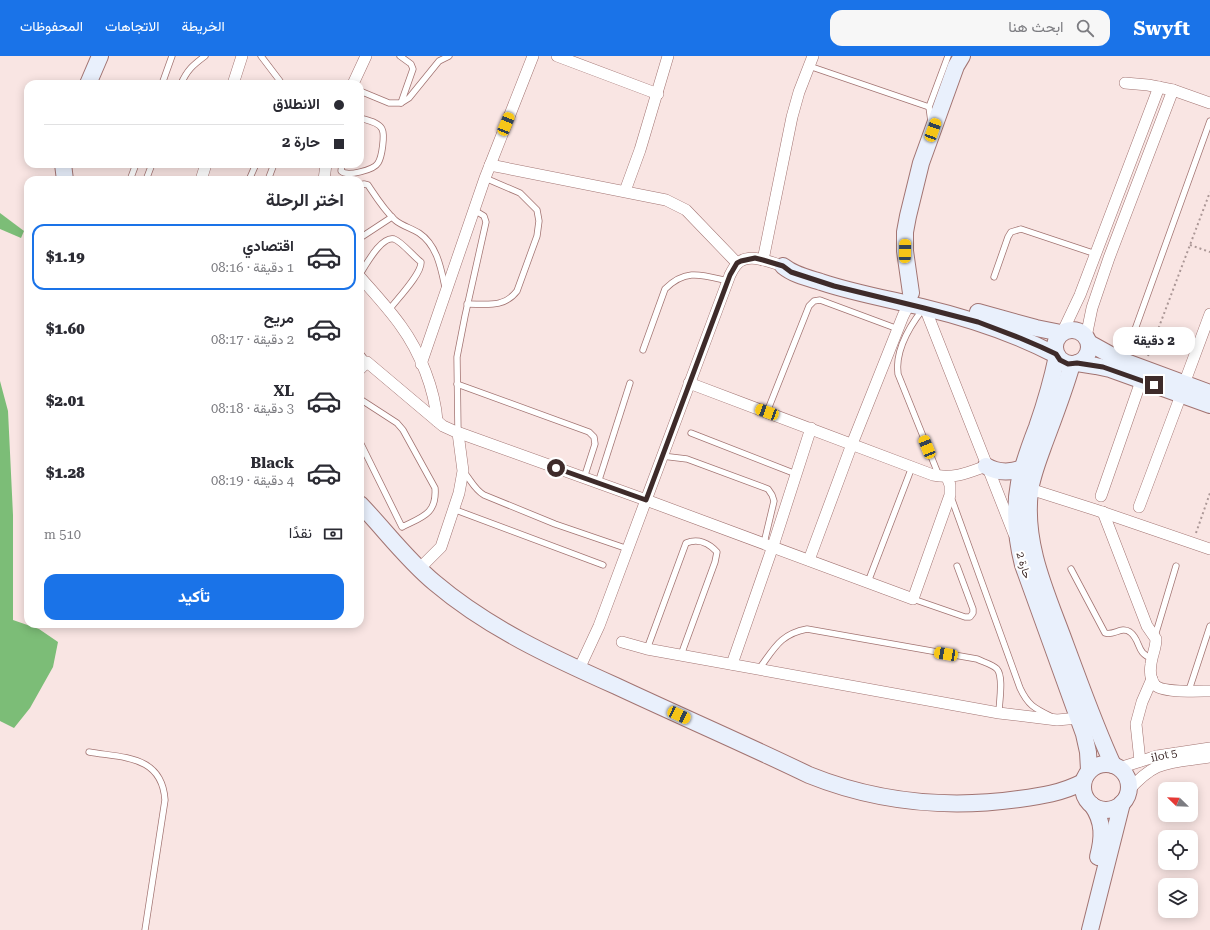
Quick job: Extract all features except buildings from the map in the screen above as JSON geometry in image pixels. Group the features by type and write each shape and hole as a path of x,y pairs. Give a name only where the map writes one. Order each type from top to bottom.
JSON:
{"street":[{"path":"90,80 100,56"},
{"path":"234,80 242,56"},
{"path":"355,80 366,56"},
{"path":"422,364 473,210 533,56"},
{"path":"557,56 658,94"},
{"path":"625,191 658,94 668,56"},
{"path":"962,56 956,66 921,163 908,216 905,251 917,303 1018,546"},
{"path":"763,260 792,117 811,61"},
{"path":"1125,83 1173,90 1210,103"},
{"path":"1057,355 1055,343 1062,333 1080,295 1159,87"},
{"path":"1074,364 1084,359 1087,355 1089,347 1087,340 1092,308 1109,258 1173,90"},
{"path":"490,165 666,200 686,210 737,263"},
{"path":"579,669 599,626 689,383 728,281 737,263 755,258 783,266 791,272 834,286 1062,333 1070,330 1079,331 1087,340 1123,361 1142,375"},
{"path":"364,281 401,326 411,342 422,364 436,404 437,421"},
{"path":"809,560 852,444 898,329 917,303"},
{"path":"917,303 1020,338 1057,355 1064,362 1103,367 1142,375 1182,389 1210,405"},
{"path":"1139,507 1210,314"},
{"name":"حارة 2","path":"1057,355 1048,393 1023,468 1017,499 1016,514 1018,546 1023,565 1079,718 1087,746 1086,776"},
{"name":"حارة 2","path":"1074,364 1035,469 1030,489 1029,519 1032,549 1096,726 1116,766"},
{"path":"364,366 443,426 458,433 768,544 913,599 950,495 950,485 943,477"},
{"path":"1100,496 1142,375"},
{"path":"689,383 912,467 943,477 963,474 986,466 1004,472 1011,472 1023,468"},
{"path":"1182,389 1210,393"},
{"path":"732,664 768,544 796,474 811,428"},
{"path":"419,568 441,547 459,493 463,471 458,433"},
{"path":"1030,489 1103,512 1210,549"},
{"path":"364,508 419,568 436,584 479,615 506,632 579,669 808,775 844,788 892,799 923,802 983,802 1047,795 1065,796 1089,803 1104,810 1111,809 1125,797 1145,774 1156,767 1170,763 1210,757"},
{"path":"1103,512 1147,626 1155,636 1156,642 1151,664 1152,679 1155,685 1168,690 1210,691"},
{"path":"622,642 647,649 948,705 1057,720 1079,718"},
{"path":"1140,761 1136,724 1142,702 1152,679"},
{"name":"ilot 5","path":"1116,766 1168,754 1210,748"},
{"path":"1047,795 1071,788 1101,764 1107,763 1116,766 1127,778 1125,797 1090,930"},
{"path":"1079,930 1101,842 1101,826 1096,812 1084,795 1086,776"}],"lane":[{"path":"163,80 172,56"},
{"path":"183,80 185,74 192,66 205,56"},
{"path":"261,56 279,80"},
{"path":"400,56 411,64 413,68 401,103"},
{"path":"364,93 389,103 401,103 410,98 440,61 449,56"},
{"path":"933,130 929,108 948,56"},
{"path":"811,61 929,108"},
{"path":"341,168 341,171 349,174 374,167 379,162 383,142 382,128 378,124 364,119"},
{"path":"1123,361 1210,121"},
{"path":"468,304 501,303 511,298 516,291 537,236 539,221 537,210 531,203 520,193 485,178"},
{"path":"364,184 368,185 392,217 402,225 419,233 428,241 436,253 446,292"},
{"path":"458,433 458,357 486,222 484,216 473,210"},
{"path":"364,235 392,217"},
{"path":"994,277 1008,237 1011,232 1021,229 1096,254"},
{"path":"364,270 381,244 387,239 394,239 399,242 421,262 421,267 417,274 388,311"},
{"path":"643,350 665,289 672,282 686,275 699,274 728,281"},
{"path":"767,412 809,306 814,301 820,300 898,329"},
{"path":"917,303 910,329 901,350 897,368 898,374 943,477"},
{"path":"598,483 630,383"},
{"path":"457,384 589,432 594,437 595,444 584,478"},
{"path":"364,402 397,423 403,430 435,488 436,498 433,506 426,515 402,527 364,450"},
{"path":"691,433 796,474"},
{"path":"662,456 687,459 768,490 774,501 768,544"},
{"path":"868,582 912,467"},
{"path":"463,471 476,490 484,495 555,524 628,549"},
{"path":"950,495 1025,700 1035,708 1057,720"},
{"path":"453,509 603,565"},
{"path":"647,649 686,543 692,540 701,541 712,546 717,552 715,562 681,655"},
{"path":"913,599 965,617 970,617 973,613 973,609 957,566"},
{"path":"1155,636 1176,566"},
{"path":"1071,569 1105,633 1108,634 1121,630 1129,632 1134,636 1144,655 1152,658"},
{"path":"1189,690 1210,626"},
{"path":"759,669 786,636 795,631 807,629 977,659 989,664 997,670 1001,677 998,713"},
{"path":"89,752 135,759 143,762 151,767 162,782 165,800 145,930"}],"path":[{"path":"1142,375 1210,192"},
{"path":"1190,245 1210,252"},
{"path":"1198,528 1210,493"}],"green space":[{"path":"0,213 24,231 21,238 0,229"},
{"path":"0,381 8,411 13,515 13,620 24,624 24,628 39,629 58,642 53,667 30,708 14,728 0,721"}],"route":[{"path":"556,468 646,500 730,275 737,263 755,258 783,266 791,272 806,278 978,322 1041,347 1056,354 1060,360 1068,364 1077,363 1103,367 1154,385"}]}
